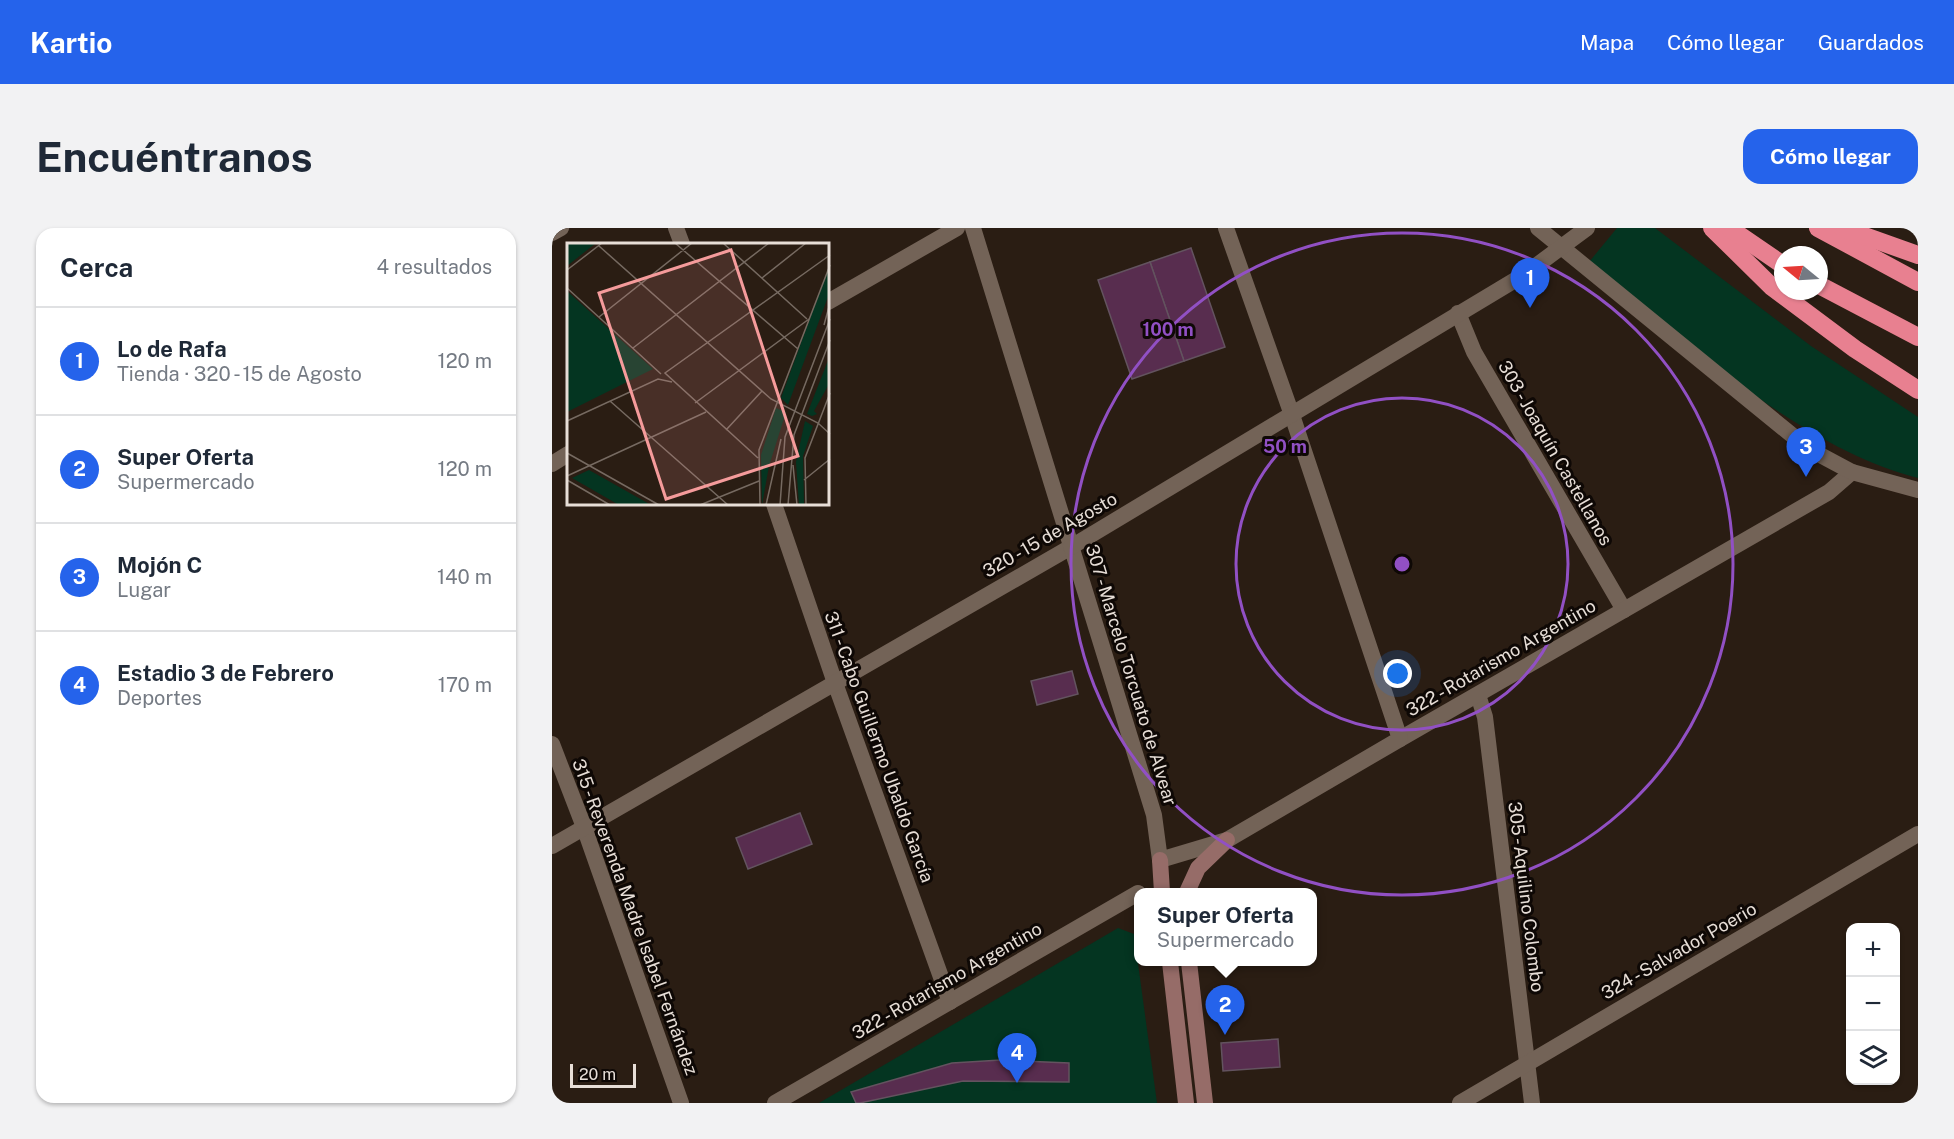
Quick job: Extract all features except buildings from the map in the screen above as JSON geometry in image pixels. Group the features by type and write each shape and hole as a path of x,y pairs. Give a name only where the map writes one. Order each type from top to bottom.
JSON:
{"highway":[{"path":"1712,228 1772,288 1855,349 1918,390"},
{"path":"1729,228 1774,259"},
{"path":"1818,228 1918,282"},
{"path":"1842,228 1918,255"},
{"path":"1828,290 1918,337"}],"main road":[{"path":"1189,888 1198,868 1227,840"},
{"path":"1160,860 1162,888"},
{"path":"1170,966 1186,1103"},
{"path":"1189,966 1205,1103"}],"street":[{"path":"552,233 561,228"},
{"path":"676,228 682,243"},
{"path":"830,301 957,228"},
{"name":"307 - Marcelo Torcuato de Alvear","path":"973,228 1154,815 1160,860"},
{"path":"1226,228 1292,415 1400,739"},
{"path":"1538,228 1809,448 1852,472 1918,490"},
{"name":"320 - 15 de Agosto","path":"552,846 1071,547 1525,274 1587,228"},
{"name":"303 - Joaquín Castellanos","path":"1458,313 1474,352 1624,610"},
{"path":"552,464 567,455"},
{"name":"322 - Rotarismo Argentino","path":"1160,860 1227,840 1829,492 1852,472"},
{"name":"311 - Cabo Guillermo Ubaldo García","path":"775,506 835,683 950,1002"},
{"name":"305 - Aquilino Colombo","path":"1478,695 1485,717 1532,1103"},
{"name":"315 - Reverenda Madre Isabel Fernández","path":"552,744 584,827 681,1103"},
{"name":"324 - Salvador Poerio","path":"1460,1103 1918,834"},
{"name":"322 - Rotarismo Argentino","path":"775,1103 1134,895"}],"green space":[{"path":"1617,228 1655,228 1811,346 1918,417 1918,478 1873,463 1829,442 1786,416 1703,356 1589,262"},
{"path":"1118,928 1134,934 1134,966 1138,966 1157,1103 819,1103"}],"place":[{"name":"Lo de Rafa","path":"1530,308"},
{"name":"Mojón C","path":"1806,477"},
{"name":"Super Oferta","path":"1225,1035"},
{"name":"Estadio 3 de Febrero","path":"1017,1083"}]}
